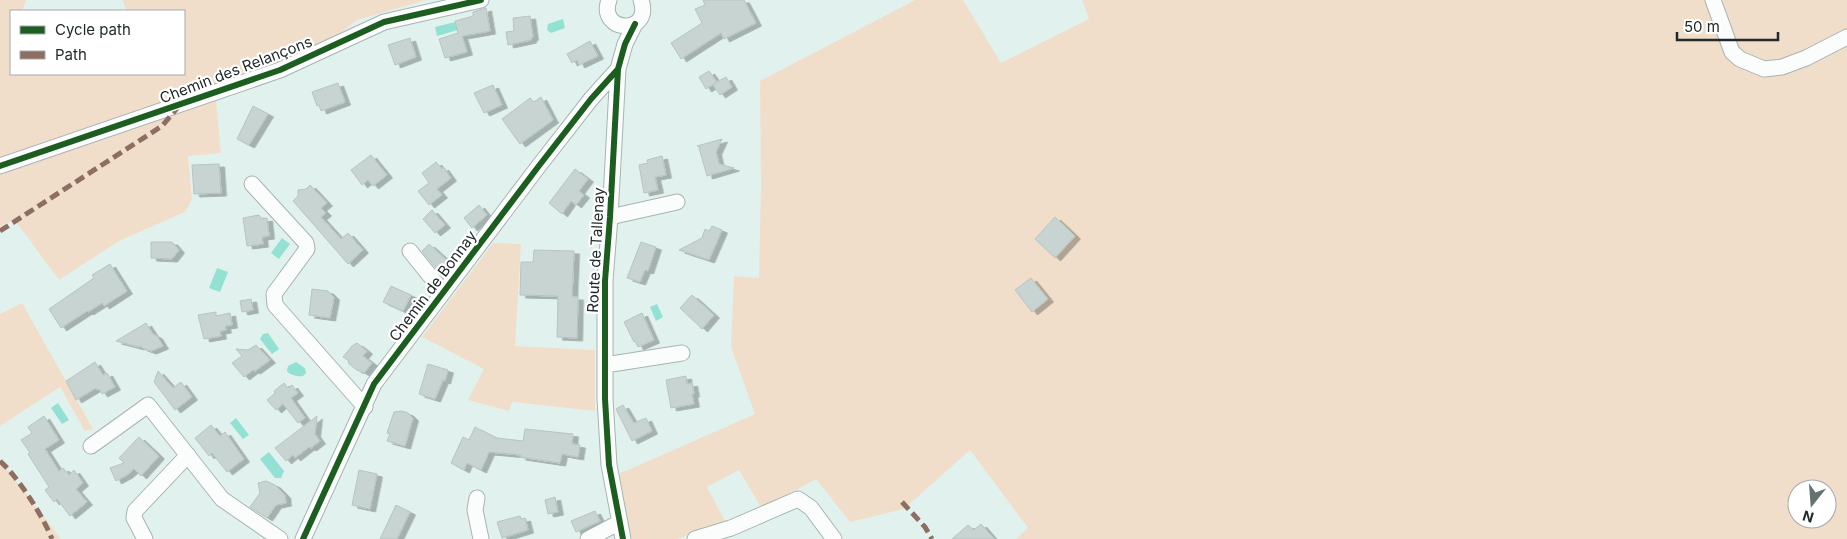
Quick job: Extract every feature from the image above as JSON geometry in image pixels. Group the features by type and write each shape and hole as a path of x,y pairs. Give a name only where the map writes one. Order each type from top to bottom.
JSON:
{"street":[{"name":"Chemin des Relançons","path":"0,166 280,70 384,22 481,0"},
{"name":"Route de Tallenay","path":"610,0 607,6 609,16 612,20 628,25 618,70 605,281 604,399 609,465 623,539"},
{"path":"1713,0 1732,52 1740,59 1764,69 1782,67 1806,58 1847,37"},
{"path":"628,25 642,16 645,2"},
{"name":"Chemin de Bonnay","path":"304,539 374,384 591,99 618,70"},
{"path":"252,184 306,243 307,249 274,294 275,305 364,407"},
{"path":"610,217 678,202"},
{"name":"Chemin de Bonnay","path":"410,251 443,292"},
{"path":"605,365 682,353"},
{"path":"91,446 148,405 222,499 280,539"},
{"path":"145,539 133,514 188,455"},
{"path":"477,498 475,510 481,539"},
{"path":"695,539 731,528 798,499 811,508 834,539"},
{"path":"588,539 620,522"}],"shaded area":[{"path":"0,0 26,0 22,10 10,10 10,75 185,75 185,10 127,10 122,0 426,0 357,20 287,75 0,159"},
{"path":"915,0 963,0 1001,63 1089,19 1082,0 1847,0 1847,539 1016,539 1028,528 970,450 904,509 850,522 816,479 762,509 739,470 707,487 725,521 677,539 630,539 613,475 755,414 731,347 734,276 759,278 761,186 760,81"},
{"path":"563,19 565,28 551,33 547,30 548,24"},
{"path":"455,22 458,30 437,36 435,27"},
{"path":"216,100 221,153 188,156 192,200 185,212 119,241 59,280 14,219 0,227 0,172"},
{"path":"282,238 290,244 279,259 271,253"},
{"path":"493,243 521,244 515,346 595,350 595,411 512,402 509,411 468,400 484,369 422,337"},
{"path":"217,268 228,272 220,292 209,288"},
{"path":"22,303 93,429 85,431 60,387 0,426 0,314"},
{"path":"657,304 663,317 656,321 650,307"},
{"path":"268,333 279,349 272,354 260,339 263,334"},
{"path":"296,362 305,368 306,373 303,376 290,374 287,371 288,366"},
{"path":"58,403 69,420 62,424 51,408"},
{"path":"236,418 249,435 243,439 230,423"},
{"path":"269,452 284,471 281,478 275,478 260,459"},
{"path":"0,460 61,539 0,539"}],"building":[{"path":"703,0 744,0 756,23 724,39 721,33 681,59 671,43 702,23 695,9 705,5"},
{"path":"486,8 490,31 462,36 467,52 445,58 439,39 458,33 455,21 473,16 473,12"},
{"path":"530,16 533,37 531,40 508,45 506,32 514,31 513,18"},
{"path":"410,38 416,57 395,65 388,45"},
{"path":"590,41 598,56 579,65 577,60 572,63 567,54"},
{"path":"709,71 717,82 726,77 732,87 720,95 713,85 716,83 706,89 699,77"},
{"path":"338,83 345,102 321,111 312,92"},
{"path":"493,85 502,105 484,113 474,93"},
{"path":"541,97 553,120 520,144 502,119 530,98 534,102"},
{"path":"253,106 268,114 249,145 237,139"},
{"path":"722,139 716,152 719,164 734,168 707,176 699,148 701,148 697,146"},
{"path":"371,155 387,175 373,186 368,180 362,185 351,170"},
{"path":"662,156 666,175 655,177 658,190 644,193 639,165 648,163 647,160"},
{"path":"436,162 442,169 443,167 451,178 437,189 442,195 429,205 418,191 429,183 422,173"},
{"path":"219,164 221,193 194,194 192,165"},
{"path":"575,169 588,179 579,191 584,195 576,205 571,201 562,214 549,203"},
{"path":"310,185 327,203 321,208 326,213 321,217 341,239 348,233 363,250 348,264 293,201 298,196 298,190 306,189"},
{"path":"479,205 487,215 472,228 464,218"},
{"path":"432,210 445,225 435,233 423,219"},
{"path":"259,215 262,219 267,218 269,236 262,237 263,244 247,246 243,218"},
{"path":"1055,217 1075,236 1055,258 1035,239"},
{"path":"712,226 722,230 709,260 679,250 702,238 705,229 709,231"},
{"path":"151,242 172,242 179,250 172,259 151,258"},
{"path":"641,242 656,247 648,271 645,270 640,282 627,278"},
{"path":"429,244 450,263 440,273 422,251"},
{"path":"534,250 574,251 572,297 578,297 577,338 557,337 558,296 520,295 521,262 533,262"},
{"path":"110,264 127,291 104,306 102,303 87,311 61,328 49,309 94,278 92,275"},
{"path":"1031,278 1048,299 1032,312 1015,290"},
{"path":"391,286 411,295 403,311 383,302"},
{"path":"312,289 328,291 334,297 330,318 309,315"},
{"path":"692,295 714,315 702,329 680,308"},
{"path":"251,299 253,310 242,312 240,301"},
{"path":"216,312 216,316 230,313 232,325 225,326 226,330 220,331 221,336 204,339 198,315"},
{"path":"642,313 654,340 638,347 624,322"},
{"path":"146,323 163,346 151,351 141,346 116,341"},
{"path":"357,343 367,351 363,356 372,363 364,373 358,371 343,357"},
{"path":"256,345 270,360 244,377 232,363 242,356 236,349 248,350"},
{"path":"95,362 103,375 107,373 115,387 102,394 96,388 76,400 66,381"},
{"path":"428,364 448,370 445,381 443,380 435,399 419,394"},
{"path":"158,371 173,388 181,382 192,397 175,410 154,382"},
{"path":"686,376 687,384 692,383 694,404 671,408 666,380"},
{"path":"284,383 288,388 292,385 298,393 291,398 305,418 298,423 283,404 276,410 267,400"},
{"path":"623,405 634,423 646,418 652,431 632,441 616,409"},
{"path":"402,411 408,413 413,418 405,446 387,441 390,434 387,433 394,412"},
{"path":"44,416 59,440 45,449 59,471 63,468 69,475 74,470 83,483 76,489 87,502 70,516 57,499 54,502 45,490 49,487 21,440 32,433 28,427"},
{"path":"317,416 315,434 320,441 295,458 293,455 286,461 275,448"},
{"path":"211,425 220,436 225,432 244,459 227,472 212,453 209,456 195,438"},
{"path":"475,427 497,438 523,441 525,429 573,434 572,444 580,445 578,457 562,454 560,463 520,457 521,455 489,452 481,470 467,463 464,470 451,463 463,437 469,440"},
{"path":"139,437 159,456 141,476 134,469 116,481 110,468 124,463 119,458"},
{"path":"359,470 377,474 370,509 352,505"},
{"path":"266,481 275,485 285,495 286,503 276,505 267,518 250,507 260,493 258,483"},
{"path":"555,497 558,512 548,514 545,500"},
{"path":"396,505 410,512 397,539 380,539"},
{"path":"595,511 600,521 576,532 571,521"},
{"path":"520,516 521,519 525,518 528,530 502,538 497,522"},
{"path":"981,524 994,539 952,539 968,525 974,530"}],"marked path":[{"path":"0,231 162,126 179,106"},
{"path":"0,461 29,497 43,519 52,539"},
{"path":"902,502 925,527 932,539"}],"cycle path":[{"path":"0,166 280,70 384,22 481,0"},
{"path":"623,539 609,465 605,399 605,281 618,69 625,44 635,24"},
{"path":"303,539 374,384 538,167 591,99 618,69"}]}
